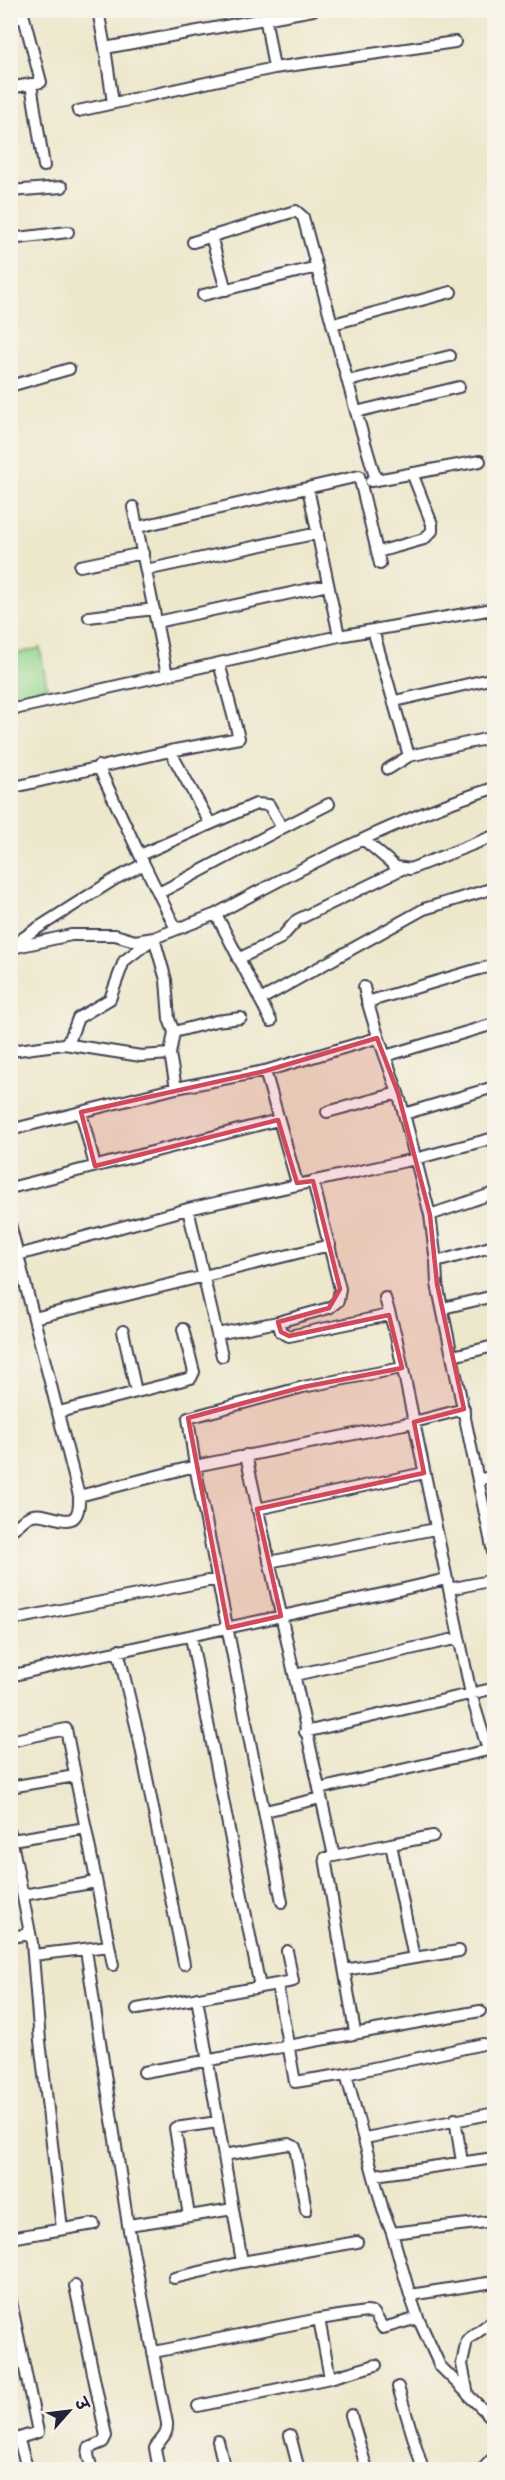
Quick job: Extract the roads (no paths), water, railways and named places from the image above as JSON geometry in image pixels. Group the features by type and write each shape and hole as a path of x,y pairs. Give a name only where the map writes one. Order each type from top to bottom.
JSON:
{"street":[{"path":"98,10 113,103"},
{"path":"105,48 265,15 313,10"},
{"path":"10,19 23,14 41,82 10,88"},
{"path":"265,15 274,68"},
{"path":"78,111 274,68 455,42"},
{"path":"31,84 44,166"},
{"path":"10,191 62,187"},
{"path":"193,242 296,212 303,217 376,480"},
{"path":"10,239 68,232"},
{"path":"211,236 226,290"},
{"path":"203,295 317,267"},
{"path":"333,324 451,292"},
{"path":"348,381 450,356"},
{"path":"10,386 69,369"},
{"path":"356,412 459,387"},
{"path":"361,484 480,461"},
{"path":"138,527 359,476 379,558 424,539 432,531 432,524 412,473"},
{"path":"308,488 339,636"},
{"path":"134,507 167,675"},
{"path":"146,570 318,533"},
{"path":"80,566 143,553"},
{"path":"157,622 328,585"},
{"path":"89,617 154,609"},
{"path":"10,710 339,636 492,609 495,619"},
{"path":"373,630 409,756"},
{"path":"10,788 99,766 239,738 219,663"},
{"path":"395,701 495,678"},
{"path":"388,769 409,756 495,737"},
{"path":"170,751 210,823"},
{"path":"99,766 176,929"},
{"path":"64,1044 70,1039 78,1018 110,999 124,961 154,939 216,914 270,884 446,803 495,788"},
{"path":"11,948 33,931 142,860 210,823 263,803 269,805 274,811 282,828"},
{"path":"159,893 329,804"},
{"path":"238,959 281,938 297,920 402,869 419,867 495,836"},
{"path":"364,840 392,865 402,869"},
{"path":"260,1000 424,909 494,892"},
{"path":"216,914 271,1021"},
{"path":"11,948 71,935 115,935 135,940 154,939"},
{"path":"154,939 166,980 169,1019 174,1032 170,1054 176,1088"},
{"path":"367,1002 495,966"},
{"path":"363,987 377,1038 398,1093 430,1215 442,1308 495,1557"},
{"path":"174,1032 216,1021 242,1018"},
{"path":"385,1056 495,1024"},
{"path":"10,1130 176,1088 265,1071 377,1038"},
{"path":"10,1051 64,1044 135,1055 170,1054"},
{"path":"265,1071 297,1183"},
{"path":"404,1114 495,1087"},
{"path":"327,1112 398,1093"},
{"path":"81,1112 95,1166"},
{"path":"10,1188 278,1120"},
{"path":"18,1255 188,1209 297,1183 416,1159 495,1138"},
{"path":"217,1334 278,1322 329,1308 338,1301 340,1289 314,1180"},
{"path":"430,1215 495,1194"},
{"path":"188,1209 222,1356"},
{"path":"10,1224 59,1412 80,1509 68,1520 54,1519 41,1514 29,1516 18,1527 10,1530"},
{"path":"34,1318 330,1245"},
{"path":"435,1262 495,1246"},
{"path":"442,1308 495,1296"},
{"path":"265,1811 320,1794 491,1751 471,1694 414,1422 385,1298"},
{"path":"278,1322 281,1332 289,1336 389,1316"},
{"path":"59,1412 194,1376 183,1329"},
{"path":"123,1331 136,1392"},
{"path":"453,1356 495,1346"},
{"path":"282,1902 195,1466 188,1418 192,1415 303,1387 402,1368"},
{"path":"79,1496 195,1466 414,1422 464,1409"},
{"path":"246,1455 334,1856"},
{"path":"257,1509 424,1473"},
{"path":"480,1479 495,1477"},
{"path":"269,1562 435,1529"},
{"path":"11,1616 218,1579"},
{"path":"10,1676 118,1650 361,1600 447,1584 495,1580"},
{"path":"190,1637 260,1987"},
{"path":"295,1675 459,1638"},
{"path":"118,1650 139,1738 184,1964"},
{"path":"306,1732 487,1690"},
{"path":"10,1741 66,1729 113,1965"},
{"path":"10,1787 75,1776"},
{"path":"62,2229 40,2041 33,1955 23,1895 15,1880 11,1836 86,1828"},
{"path":"355,2032 326,1858 433,1836"},
{"path":"391,1844 414,1958"},
{"path":"23,1895 96,1882"},
{"path":"10,1937 30,1934"},
{"path":"33,1955 110,1946"},
{"path":"86,1950 128,2225 154,2352 167,2430 164,2438 155,2448 159,2469"},
{"path":"137,2009 293,1981 287,1951"},
{"path":"345,1970 459,1951"},
{"path":"277,1984 295,2082 346,2074 483,2044"},
{"path":"197,1998 242,2262"},
{"path":"144,2072 480,2011"},
{"path":"346,2074 383,2210 418,2318 440,2366 495,2420"},
{"path":"365,2138 490,2114"},
{"path":"455,2119 462,2162"},
{"path":"189,2216 175,2128 218,2122"},
{"path":"224,2155 289,2144 295,2147 306,2210"},
{"path":"375,2175 495,2158"},
{"path":"128,2225 233,2209"},
{"path":"392,2233 495,2221"},
{"path":"10,2238 94,2224"},
{"path":"174,2278 242,2262 357,2242"},
{"path":"410,2295 495,2282"},
{"path":"75,2286 106,2436 103,2442 89,2448 88,2455 92,2469"},
{"path":"10,2297 38,2432 14,2440 28,2469"},
{"path":"154,2352 319,2319 366,2312 374,2313 383,2328 418,2318"},
{"path":"319,2319 330,2378"},
{"path":"468,2395 462,2364 467,2340 495,2320"},
{"path":"198,2406 330,2378 376,2365"},
{"path":"398,2387 423,2469"},
{"path":"351,2415 367,2469"},
{"path":"290,2435 299,2469"},
{"path":"218,2441 225,2469"},
{"path":"482,2469 495,2457"}]}
